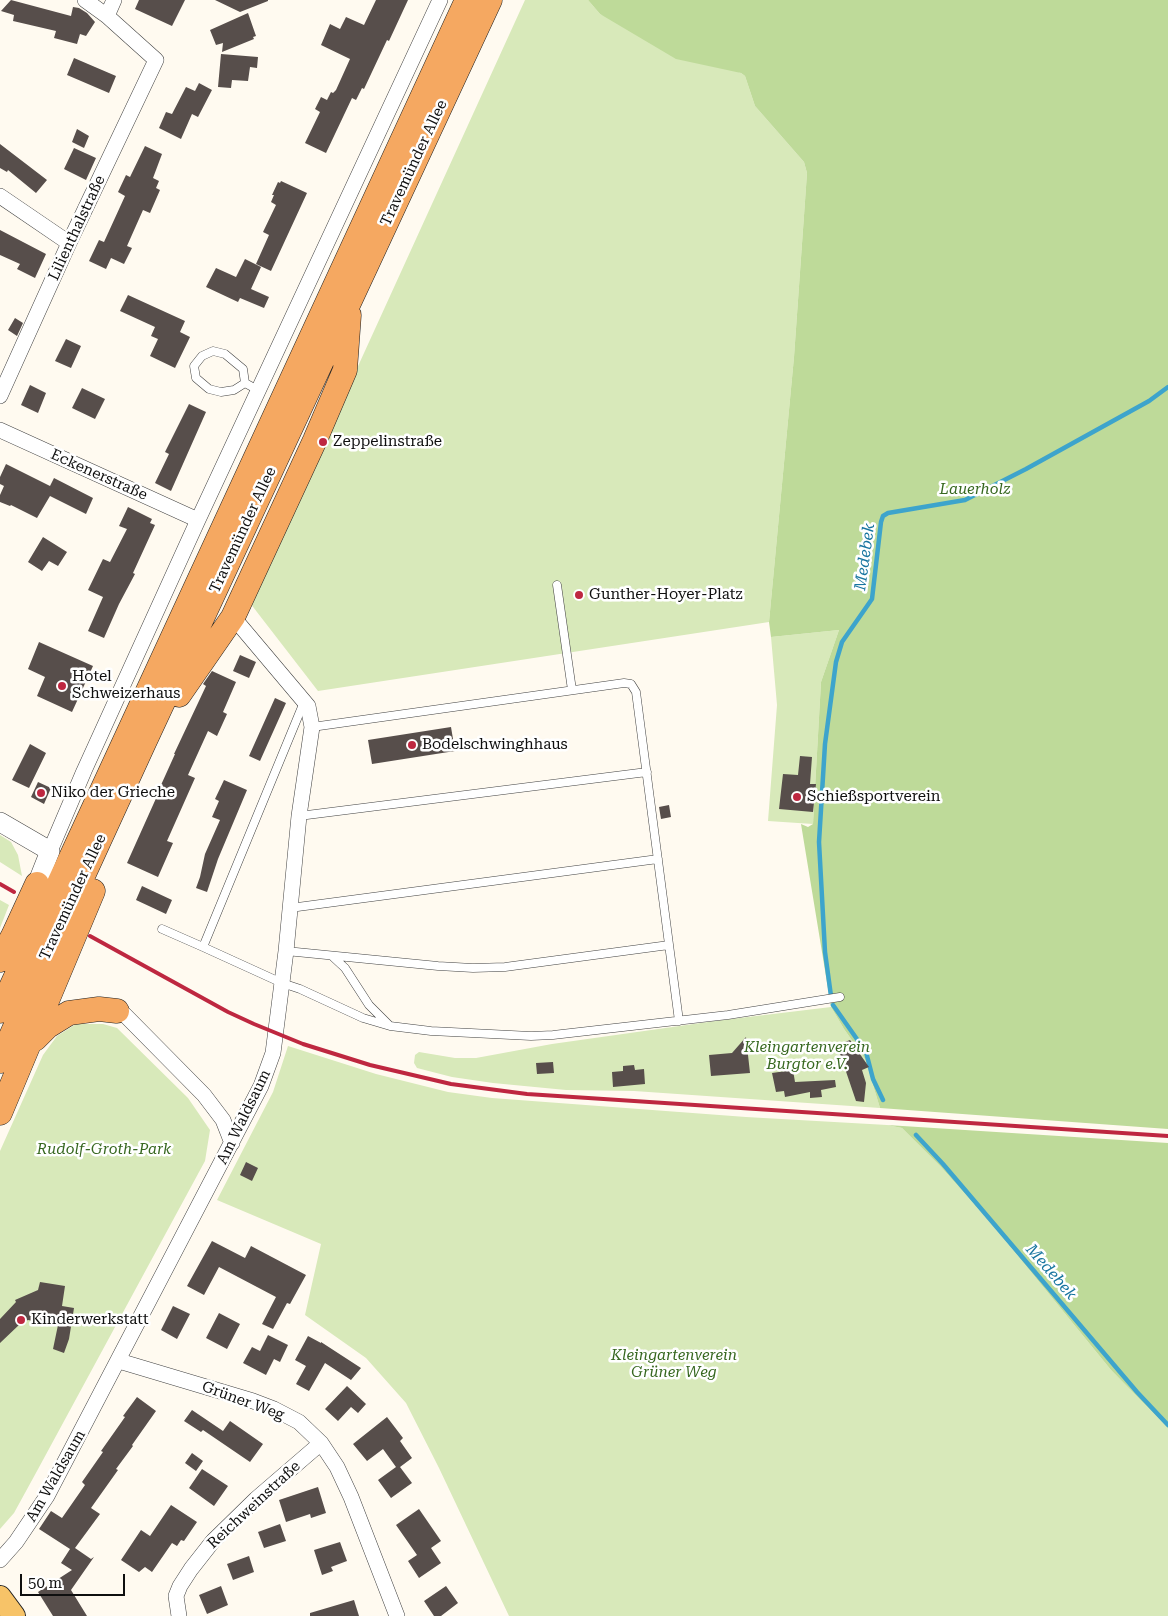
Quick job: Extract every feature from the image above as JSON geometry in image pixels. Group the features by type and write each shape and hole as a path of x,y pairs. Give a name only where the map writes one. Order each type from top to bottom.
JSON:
{"highway":[{"name":"Travemünder Allee","path":"0,1011 12,959 467,0"},
{"name":"Travemünder Allee","path":"0,1061 141,750 490,0"},
{"path":"0,1113 108,854 141,750 233,617 345,370 350,302"},
{"path":"0,992 12,959 14,936 37,884"},
{"path":"28,1048 48,1026 69,1013 117,1010"}],"main road":[{"path":"0,1597 14,1616"}],"street":[{"path":"85,0 107,16 114,0"},
{"path":"37,884 84,771 198,520 440,0"},
{"name":"Lilienthalstraße","path":"0,396 69,243 156,60 107,16"},
{"path":"0,196 69,243"},
{"name":"Eckenerstraße","path":"0,430 198,520"},
{"name":"Am Waldsaum","path":"0,1560 16,1542 47,1496 232,1143 261,1086 273,1053 286,951 299,816 312,727 308,706 233,617"},
{"path":"0,822 50,851"},
{"path":"117,1010 126,1015 204,1095 223,1120 232,1143"},
{"name":"Grüner Weg","path":"119,1361 274,1409 299,1422 321,1443 337,1467 351,1496 397,1616"},
{"name":"Reichweinstraße","path":"179,1616 176,1596 180,1586 213,1541 256,1499 321,1443"}],"lane":[{"path":"213,351 225,354 243,369 244,382 234,390 221,392 208,389 196,378 194,366 202,356 213,351"},
{"path":"244,382 258,390"},
{"path":"557,586 572,690"},
{"path":"312,727 572,690 624,683 631,684 636,692 679,1020"},
{"path":"203,947 304,702"},
{"path":"299,816 647,772"},
{"path":"290,908 658,859"},
{"path":"162,929 362,1018 390,1026 431,1031 531,1036 554,1035 728,1015 840,997"},
{"path":"286,951 473,968 505,967 669,945"},
{"path":"332,956 345,968 369,1005 390,1026"}],"green space":[{"path":"525,0 588,0 600,14 741,73 745,76 755,106 804,162 807,173 794,357 769,622 318,691 250,603"},
{"name":"Lauerholz","path":"588,0 1168,0 1168,1129 880,1108 865,1059 831,1007 801,824 808,827 813,824 821,682 839,630 771,637 769,622 794,357 807,173 804,162 755,106 745,76 741,73 676,59 600,14"},
{"path":"839,630 821,682 813,824 768,821 777,705 771,637"},
{"path":"0,835 11,842 18,855 22,876 0,862"},
{"path":"0,900 9,905 0,928"},
{"name":"Kleingartenverein Burgtor e.V.","path":"831,1007 865,1059 880,1108 634,1091 566,1090 493,1083 452,1077 417,1068 414,1063 415,1055 419,1052 455,1058 476,1058 552,1044"},
{"name":"Rudolf-Groth-Park","path":"76,1024 103,1024 117,1028 188,1098 210,1130 205,1161 14,1513 0,1529 0,1151 43,1055 57,1036"},
{"name":"Kleingartenverein Grüner Weg","path":"288,1046 376,1074 448,1092 492,1098 746,1117 887,1125 902,1128 941,1167 991,1223 1111,1370 1168,1428 1168,1616 509,1616 406,1403 366,1358 305,1315 321,1244 217,1200 273,1092"},
{"path":"887,1125 1168,1143 1168,1428 1111,1370 991,1223 941,1167 902,1128"}],"building":[{"path":"11,0 71,16 73,7 79,8 87,13 95,22 86,36 80,34 77,44 54,38 56,31 13,21 14,15 1,11"},
{"path":"139,0 185,0 172,26 135,9"},
{"path":"215,0 268,0 268,1 240,12"},
{"path":"376,0 408,0 364,89 362,88 356,100 352,98 326,153 305,143 320,112 315,109 321,97 327,100 331,92 333,93 336,90 350,59 321,45 330,24 340,29 346,17 364,25"},
{"path":"248,13 256,36 253,37 254,39 222,52 223,43 216,45 210,30"},
{"path":"221,54 258,57 257,68 250,67 248,81 232,80 231,88 218,87"},
{"path":"74,58 116,76 109,93 67,75"},
{"path":"199,83 212,90 198,117 192,114 181,139 159,128 166,112 172,114 186,87 195,91"},
{"path":"77,129 89,136 84,148 72,142"},
{"path":"0,144 47,180 36,193 8,170 7,172 0,168"},
{"path":"145,146 162,154 153,178 159,181 156,188 160,190 150,213 143,210 127,246 132,248 124,264 111,258 106,269 89,261 99,240 104,242 125,196 118,192 126,175 130,177"},
{"path":"74,148 96,158 86,180 64,169"},
{"path":"281,181 307,193 271,271 256,264 269,235 263,232 276,205 271,202 274,195 272,195 278,182 280,183"},
{"path":"0,230 46,254 35,278 17,269 20,264 0,255"},
{"path":"245,259 261,267 251,289 269,297 264,308 240,298 238,302 206,287 216,268 236,277"},
{"path":"128,295 185,321 180,332 190,337 175,368 150,356 158,339 151,336 155,327 120,311"},
{"path":"15,318 23,323 17,336 8,330"},
{"path":"66,339 81,346 71,368 55,361"},
{"path":"30,385 46,393 38,413 21,405"},
{"path":"82,388 105,399 95,419 72,408"},
{"path":"189,404 206,412 171,491 155,483 169,454 165,452"},
{"path":"6,464 50,486 54,478 93,498 86,514 50,496 37,518 11,505 0,502 0,495 4,486 0,484 0,477"},
{"path":"128,507 152,519 150,523 155,525 133,573 135,574 104,638 88,631 103,597 88,590 103,559 110,562 127,529 119,526"},
{"path":"43,537 67,552 58,566 49,561 42,571 28,562"},
{"name":"Hotel Schweizerhaus","path":"39,642 93,666 72,712 37,696 45,677 28,669"},
{"path":"240,655 256,662 249,678 233,671"},
{"path":"212,671 236,682 223,712 227,714 217,736 208,731 188,775 195,778 167,841 173,843 158,877 127,863 174,754 206,686 203,684"},
{"path":"275,698 286,703 260,761 249,756"},
{"name":"Bodelschwinghhaus","path":"451,727 455,751 372,764 368,740"},
{"path":"30,744 46,753 29,788 12,780"},
{"name":"Schießsportverein","path":"800,756 812,757 810,784 816,784 813,812 779,809 783,774 798,775"},
{"path":"224,780 247,790 218,859 207,892 196,888 205,854 220,820 212,817 219,801 215,799"},
{"path":"38,782 51,788 44,804 31,797"},
{"path":"669,805 671,817 661,819 659,807"},
{"path":"142,886 172,900 166,914 136,900"},
{"path":"746,1037 750,1073 711,1076 709,1055 732,1053"},
{"path":"850,1040 869,1067 862,1070 866,1083 864,1102 856,1101 837,1045"},
{"path":"553,1062 554,1073 537,1074 536,1063"},
{"path":"634,1065 635,1070 644,1069 645,1084 613,1087 612,1072 623,1071 623,1066"},
{"path":"793,1070 795,1082 835,1080 836,1087 821,1090 822,1097 810,1098 810,1092 785,1097 784,1091 776,1092 772,1073"},
{"path":"246,1162 258,1168 252,1181 240,1175"},
{"path":"212,1241 245,1258 251,1246 306,1275 290,1304 287,1303 273,1329 262,1324 276,1297 219,1267 204,1295 187,1286"},
{"name":"Kinderwerkstatt","path":"40,1282 65,1286 62,1306 74,1308 69,1339 64,1353 53,1349 58,1325 28,1320 20,1324 0,1343 0,1319 16,1302 15,1300 38,1290"},
{"path":"173,1306 190,1314 177,1339 161,1330"},
{"path":"219,1313 240,1324 227,1349 206,1338"},
{"path":"268,1335 288,1345 280,1362 274,1359 266,1375 243,1363 252,1347 260,1351"},
{"path":"308,1336 321,1342 361,1368 351,1380 325,1363 309,1391 296,1384 306,1366 295,1360"},
{"path":"347,1386 366,1404 358,1413 351,1407 338,1421 325,1409"},
{"path":"137,1397 156,1411 91,1508 100,1514 75,1548 91,1559 94,1557 71,1590 87,1616 53,1616 38,1592 72,1570 61,1563 70,1549 39,1529 51,1511 62,1518 85,1485 82,1482"},
{"path":"192,1410 223,1431 230,1421 263,1444 250,1462 203,1430 201,1432 184,1421"},
{"path":"387,1417 403,1438 400,1441 412,1458 400,1467 412,1483 391,1498 378,1480 396,1467 383,1449 367,1461 353,1444"},
{"path":"192,1453 203,1461 196,1471 185,1463"},
{"path":"202,1469 228,1486 214,1506 189,1488"},
{"path":"318,1487 326,1513 311,1518 310,1514 286,1522 279,1500"},
{"path":"171,1505 197,1522 184,1541 181,1540 177,1546 172,1543 152,1572 145,1567 139,1572 121,1560 141,1530 150,1536"},
{"path":"419,1509 441,1541 431,1548 441,1563 419,1578 408,1561 417,1555 396,1525"},
{"path":"280,1524 286,1541 264,1548 258,1532"},
{"path":"340,1542 347,1561 331,1567 333,1571 322,1575 314,1550"},
{"path":"249,1556 254,1572 233,1580 227,1564"},
{"path":"221,1586 228,1605 207,1614 199,1595"},
{"path":"446,1586 458,1603 441,1616 434,1616 424,1601"},
{"path":"354,1600 359,1616 310,1616 310,1613"}],"waterway":[{"name":"Medebek","path":"831,996 825,952 819,842 825,744 836,662 842,642 872,599 883,516 888,513 965,500 1026,469 1149,401 1168,387"},
{"name":"Medebek","path":"833,1005 866,1052 873,1079 883,1100"},
{"name":"Medebek","path":"916,1135 943,1164 1137,1392 1168,1425"}],"railway":[{"path":"0,884 14,892"},
{"path":"90,936 228,1012 254,1024 303,1044 370,1065 451,1084 527,1094 1168,1136"}],"place":[{"name":"Zeppelinstraße","path":"323,442"},
{"name":"Gunther-Hoyer-Platz","path":"579,595"},
{"name":"Hotel Schweizerhaus","path":"62,686"},
{"name":"Bodelschwinghhaus","path":"412,745"},
{"name":"Niko der Grieche","path":"41,793"},
{"name":"Schießsportverein","path":"797,797"},
{"name":"Kinderwerkstatt","path":"21,1320"}]}
